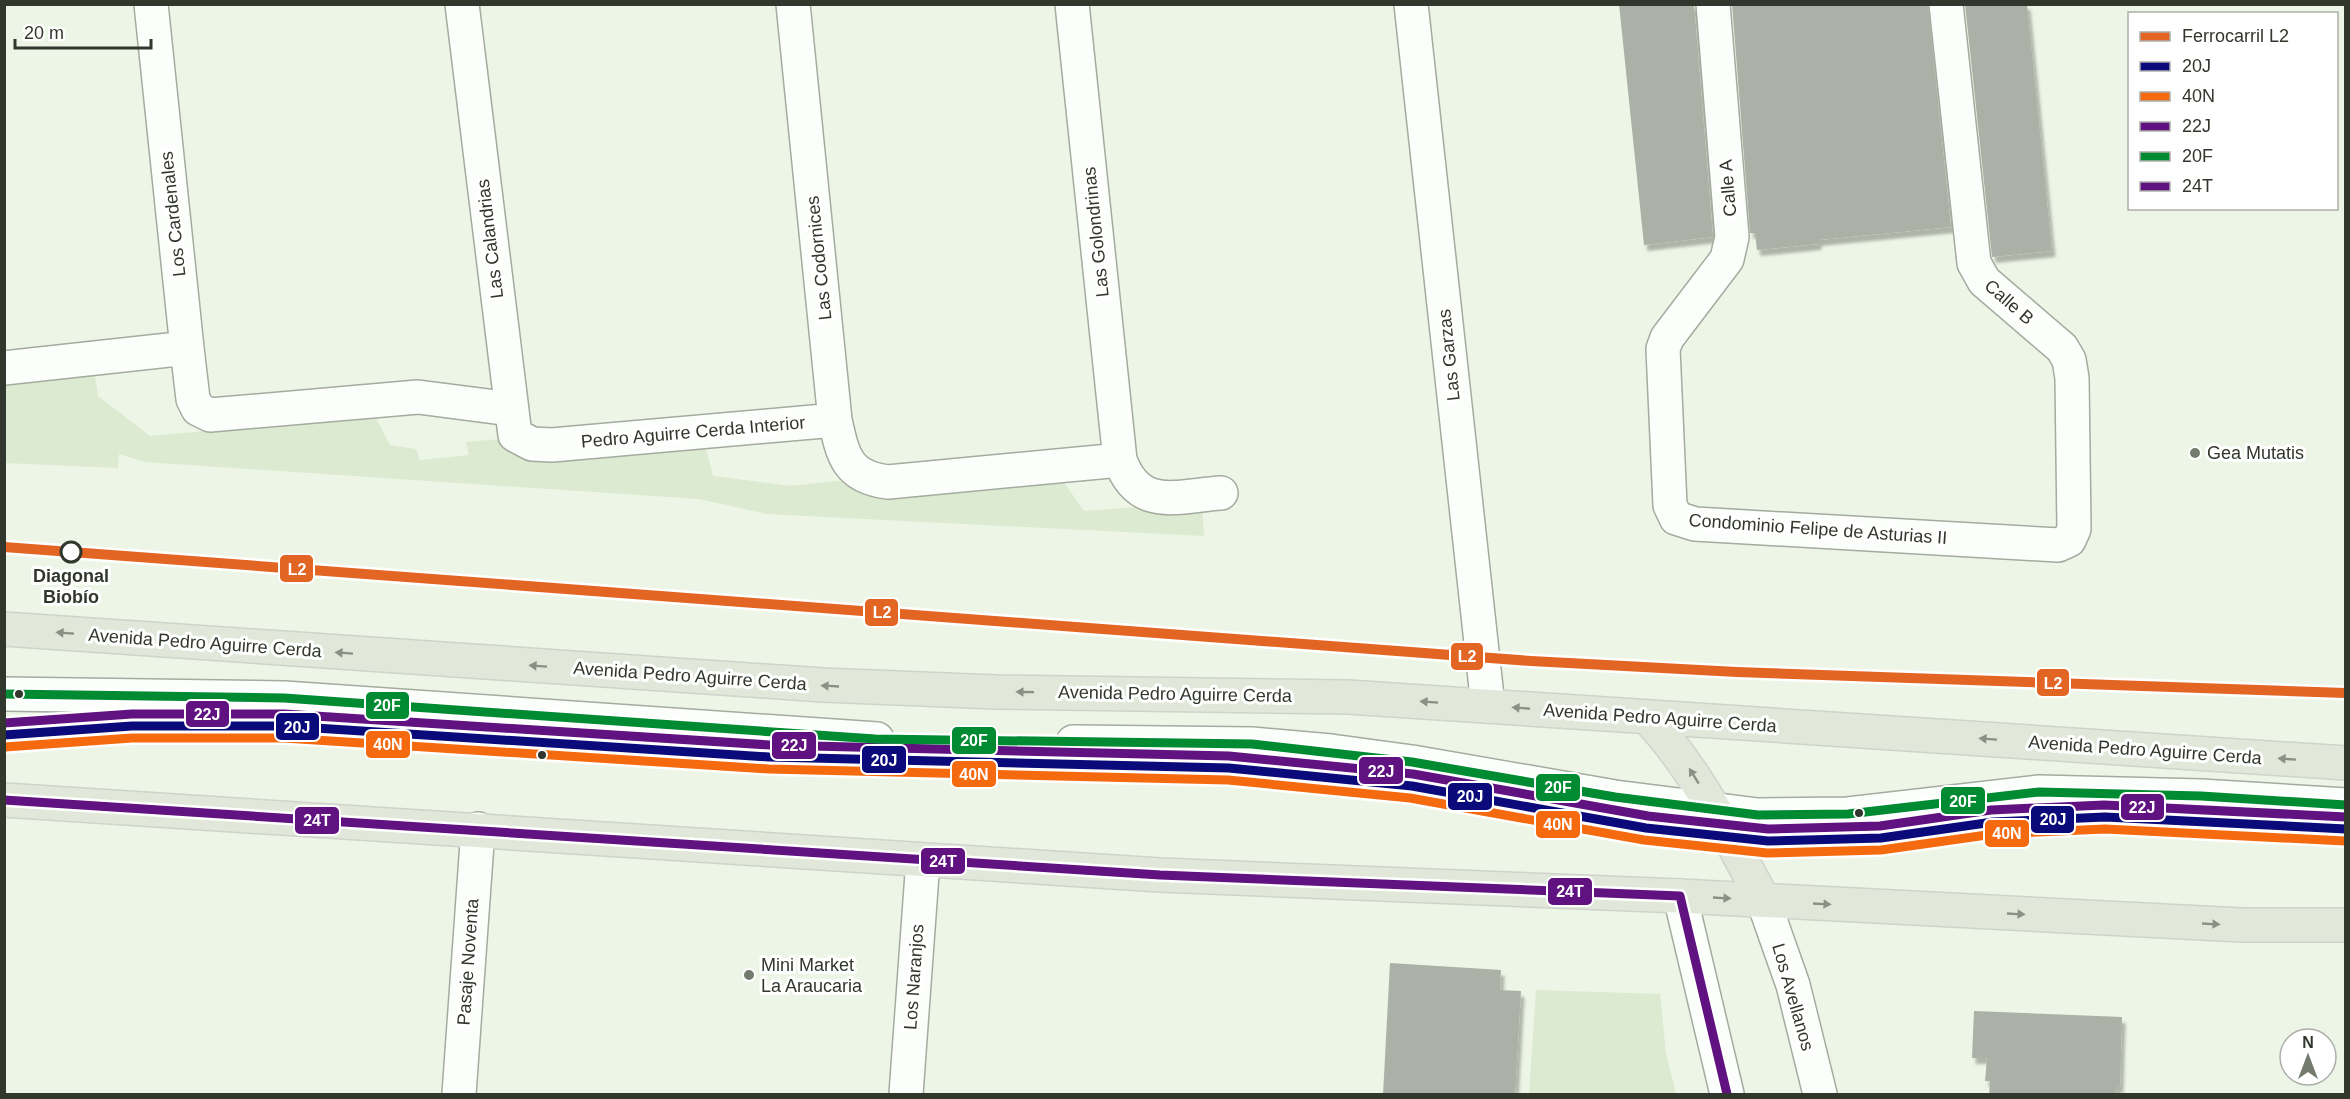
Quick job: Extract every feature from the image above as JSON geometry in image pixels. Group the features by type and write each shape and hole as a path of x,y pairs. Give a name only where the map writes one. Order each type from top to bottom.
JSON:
{"highway":[{"name":"Avenida Pedro Aguirre Cerda","path":"4,629 835,686 1348,697 2346,763"},
{"path":"1647,717 1668,740 1715,810 1763,900"},
{"path":"4,800 1172,875 1680,896 2231,925 2346,925"}],"street":[{"name":"Los Cardenales","path":"151,4 187,348 193,399 198,408 210,415 418,397 510,409"},
{"name":"Las Calandrias","path":"462,4 515,435 531,444 552,445"},
{"name":"Las Codornices","path":"793,4 835,420 845,458 855,471 868,480 888,482 1120,460"},
{"name":"Las Golondrinas","path":"1072,4 1120,460"},
{"name":"Las Garzas","path":"1411,4 1488,706"},
{"name":"Calle A","path":"1663,350 1667,338 1727,259 1731,248 1713,4"},
{"name":"Calle B","path":"1946,4 1974,263 1984,281 2062,348 2069,360 2072,378 2074,529 2069,540 2058,545"},
{"path":"4,368 187,348"},
{"name":"Condominio Felipe de Asturias II","path":"1663,350 1670,505 1676,518 1695,524 2058,545"},
{"name":"Pedro Aguirre Cerda Interior","path":"552,445 835,420"},
{"path":"1120,460 1134,487 1149,496 1221,493"},
{"path":"4,694 284,698 875,739 1252,744 1412,762 1615,797 1758,815 1848,814 2040,792 2201,796 2346,805"},
{"path":"4,735 132,726 284,726 769,757 909,763 1229,768 1412,786 1613,822 1730,839 1768,841 1881,838 1993,822 2105,817 2346,829"},
{"name":"Pasaje Noventa","path":"459,1095 478,829"},
{"name":"Los Naranjos","path":"906,1095 923,860"},
{"path":"1680,896 1727,1095"},
{"name":"Los Avellanos","path":"1763,900 1792,985 1820,1095"}],"green space":[{"path":"94,368 98,396 150,436 375,416 390,445 416,449 420,460 469,455 466,442 673,424 702,433 713,476 791,486 1047,458 1084,511 1202,502 1204,536 767,514 699,499 145,462 119,454 118,468 5,463 5,379"},
{"path":"1536,990 1660,994 1666,1053 1676,1094 1529,1094"}],"building":[{"path":"1619,4 1694,4 1713,237 1644,245"},
{"path":"1732,4 1928,4 1951,227 1818,240 1818,244 1757,250 1755,233 1750,233"},
{"path":"1965,4 2027,4 2052,251 1992,257"},
{"path":"1390,963 1501,970 1500,990 1521,991 1515,1095 1383,1095"},
{"path":"1974,1011 2122,1017 2120,1087 2117,1086 2116,1095 1989,1095 1990,1081 1985,1081 1987,1058 1972,1058"}],"rail line":[{"name":"L2","path":"4,547 1531,661 1737,672 2346,693"}],"transit line":[{"name":"20F","path":"4,694 284,698 875,739 1252,744 1412,762 1615,797 1758,815 1848,814 2039,792 2201,796 2346,805"},
{"name":"22J","path":"4,723 132,714 284,714 770,745 1229,756 1413,774 1648,816 1768,829 1880,826 1991,810 2104,805 2346,817"},
{"name":"20J","path":"4,735 132,726 284,726 769,757 1229,768 1412,786 1646,828 1768,841 1881,838 1993,822 2105,817 2346,829"},
{"name":"40N","path":"5,747 132,738 284,738 769,769 1228,780 1410,798 1644,840 1767,853 1881,850 1994,834 2105,829 2345,841"},
{"name":"24T","path":"4,800 1160,875 1680,896 1727,1094"}],"place":[{"name":"Gea Mutatis","path":"2195,453"},
{"name":"Diagonal Biobío","path":"71,552"},
{"name":"Mini Market La Araucaria","path":"749,975"}]}
